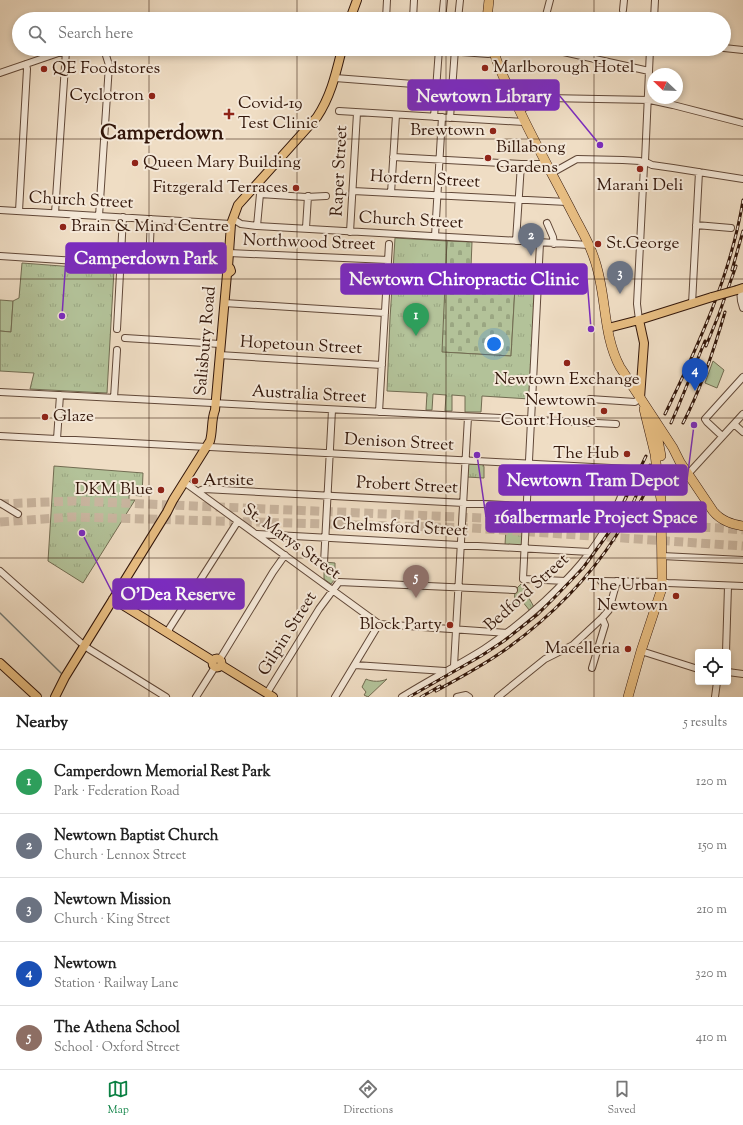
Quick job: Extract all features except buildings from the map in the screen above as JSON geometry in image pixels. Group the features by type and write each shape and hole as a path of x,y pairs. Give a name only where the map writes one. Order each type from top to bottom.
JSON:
{"highway":[{"path":"488,12 489,0"},
{"path":"496,56 524,122 589,245 600,276 608,328 615,359 674,449 680,462 718,516 729,523 743,526"},
{"path":"628,697 662,588 661,499 652,439 641,399"},
{"path":"654,420 660,448 663,488 661,499"},
{"path":"652,439 654,444 680,462"}],"main road":[{"path":"353,12 357,0"},
{"path":"232,221 240,202 273,168 317,117 325,104 335,78 340,56"},
{"name":"Salisbury Road","path":"167,512 187,484 209,447 212,435 212,416 215,407 226,270 232,221"},
{"path":"608,328 740,289"},
{"path":"641,399 644,344 646,326 650,316"},
{"path":"639,320 644,344"},
{"name":"Salisbury Road","path":"58,695 65,677 84,645 173,500 209,447"},
{"path":"113,599 270,695"},
{"path":"0,663 3,670 37,697"}],"street":[{"path":"386,12 387,0"},
{"path":"413,12 414,0"},
{"path":"443,12 444,0"},
{"path":"459,12 460,0"},
{"path":"547,12 550,0"},
{"path":"623,10 624,0"},
{"path":"654,12 655,0"},
{"path":"731,49 743,50"},
{"path":"0,73 50,56"},
{"path":"56,213 68,56"},
{"path":"99,216 109,65 106,56"},
{"path":"434,116 438,56"},
{"path":"450,118 455,56"},
{"path":"582,56 647,71"},
{"path":"649,68 650,56"},
{"path":"19,211 28,69 26,64"},
{"path":"335,78 452,87"},
{"path":"519,110 547,98 647,100"},
{"path":"639,320 637,304 648,104"},
{"path":"670,104 743,123"},
{"path":"340,111 524,122"},
{"name":"Raper Street","path":"350,232 357,112"},
{"path":"391,193 396,115"},
{"path":"435,236 442,117"},
{"path":"393,157 547,164"},
{"path":"552,173 577,159 623,160 640,161 743,179"},
{"path":"516,241 521,164"},
{"path":"692,304 698,172"},
{"name":"Hordern Street","path":"353,191 567,202"},
{"path":"257,226 260,194 326,196"},
{"path":"306,228 308,196"},
{"name":"Church Street","path":"0,210 151,219 232,221 257,226 589,245"},
{"path":"117,329 123,217"},
{"path":"149,265 151,219"},
{"path":"547,223 553,237 554,244"},
{"path":"696,225 731,228"},
{"path":"540,243 523,579 566,581"},
{"path":"379,412 389,244"},
{"name":"Northwood Street","path":"229,253 388,260"},
{"path":"0,256 226,270"},
{"path":"740,289 743,308"},
{"path":"224,304 385,312"},
{"path":"125,338 220,344"},
{"path":"114,398 117,350"},
{"name":"Hopetoun Street","path":"219,355 382,365"},
{"path":"722,436 705,419 743,377"},
{"name":"Australia Street","path":"0,392 114,398 215,407 332,410 616,424"},
{"path":"57,439 60,395"},
{"path":"590,399 635,402 641,399"},
{"path":"324,563 332,410"},
{"path":"688,474 743,414"},
{"path":"454,666 468,417"},
{"path":"734,424 743,432"},
{"name":"Denison Street","path":"0,436 466,461 627,468 630,469 631,472"},
{"name":"Bedford Street","path":"402,697 483,650 508,633 566,581 580,566 609,523 631,472"},
{"name":"St. Marys Street","path":"187,484 379,624"},
{"name":"Probert Street","path":"199,492 204,489 614,511"},
{"path":"0,503 18,514"},
{"path":"167,631 238,521"},
{"name":"Chelmsford Street","path":"257,534 590,552"},
{"path":"196,697 285,555"},
{"path":"662,556 743,560"},
{"path":"0,571 84,645 166,697"},
{"path":"601,580 743,586"},
{"path":"498,697 546,659 573,645 602,618 609,610 617,581"},
{"path":"333,590 338,582 514,590"},
{"path":"726,649 728,586"},
{"name":"Gilpin Street","path":"270,695 319,609 333,590"},
{"path":"592,668 605,625 602,618"},
{"path":"335,697 379,624 508,633"},
{"path":"641,652 695,668"},
{"path":"355,665 445,671"},
{"path":"731,672 743,674"},
{"path":"715,697 717,685"},
{"path":"458,697 466,695 469,697"}],"green space":[{"path":"395,238 447,241 442,352 511,356 516,270 536,272 530,399 482,396 481,412 465,412 465,396 452,395 452,411 445,411 446,395 433,394 432,410 426,410 427,393 387,391"},
{"path":"447,241 472,242 470,292 492,293 493,269 516,270 511,356 441,352"},
{"path":"22,263 114,270 107,393 30,389 34,373 0,371 0,331 11,332 13,301 19,298"},
{"path":"0,300 13,301 11,332 0,331"},
{"path":"713,361 724,370 717,388 705,383"},
{"path":"469,464 483,464 484,478 467,477"},
{"path":"54,466 143,473 142,496 129,495 129,500 135,500 83,583 48,561"},
{"path":"506,528 523,528 522,546 505,545"},
{"path":"324,562 335,563 335,579 331,584 324,579"},
{"path":"521,584 534,607 530,611 522,601 514,607 515,590"},
{"path":"366,679 371,681 382,681 387,679 368,697 364,695 366,692 362,687"}],"waterway":[{"path":"0,613 61,673"}],"tunnel":[{"path":"0,504 74,501 743,530"},
{"path":"0,522 72,517 472,528 743,546"}],"railway":[{"path":"665,414 701,336 722,283 738,228 743,200"},
{"path":"732,270 743,231"},
{"path":"706,346 736,266"},
{"path":"683,423 707,368 725,312"},
{"path":"671,423 705,341"},
{"path":"409,697 481,656 504,641 538,614 554,598 583,568 610,531 646,456"},
{"path":"436,691 482,665 509,647 539,623 581,582 605,552 621,528 650,465"},
{"path":"631,520 652,479"},
{"path":"421,697 440,686"}],"place":[{"name":"Marlborough Hotel","path":"485,68"},
{"name":"QE Foodstores","path":"44,69"},
{"name":"Cyclotron","path":"152,96"},
{"name":"Covid-19 Test Clinic","path":"229,114"},
{"name":"Brewtown","path":"493,131"},
{"name":"Newtown Library","path":"600,145"},
{"name":"Billabong Gardens","path":"488,158"},
{"name":"Queen Mary Building","path":"135,163"},
{"name":"Marani Deli","path":"640,169"},
{"name":"Fitzgerald Terraces","path":"296,188"},
{"name":"Brain & Mind Centre","path":"63,227"},
{"name":"St.George","path":"598,244"},
{"name":"Newtown Baptist Church","path":"531,256"},
{"name":"Newtown Mission","path":"620,294"},
{"name":"Camperdown Park","path":"62,316"},
{"name":"Newtown Chiropractic Clinic","path":"591,329"},
{"name":"Camperdown Memorial Rest Park","path":"416,336"},
{"name":"Newtown Exchange","path":"567,363"},
{"name":"Newtown","path":"695,391"},
{"name":"Newtown Court House","path":"604,411"},
{"name":"Glaze","path":"45,417"},
{"name":"Newtown Tram Depot","path":"694,425"},
{"name":"The Hub","path":"627,454"},
{"name":"16albermarle Project Space","path":"477,455"},
{"name":"Artsite","path":"195,481"},
{"name":"DKM Blue","path":"161,490"},
{"name":"O’Dea Reserve","path":"82,533"},
{"name":"The Urban Newtown","path":"676,596"},
{"name":"The Athena School","path":"416,598"},
{"name":"Block Party","path":"450,625"},
{"name":"Macelleria","path":"628,649"}],"district":[{"name":"Camperdown","path":"162,134"}]}
